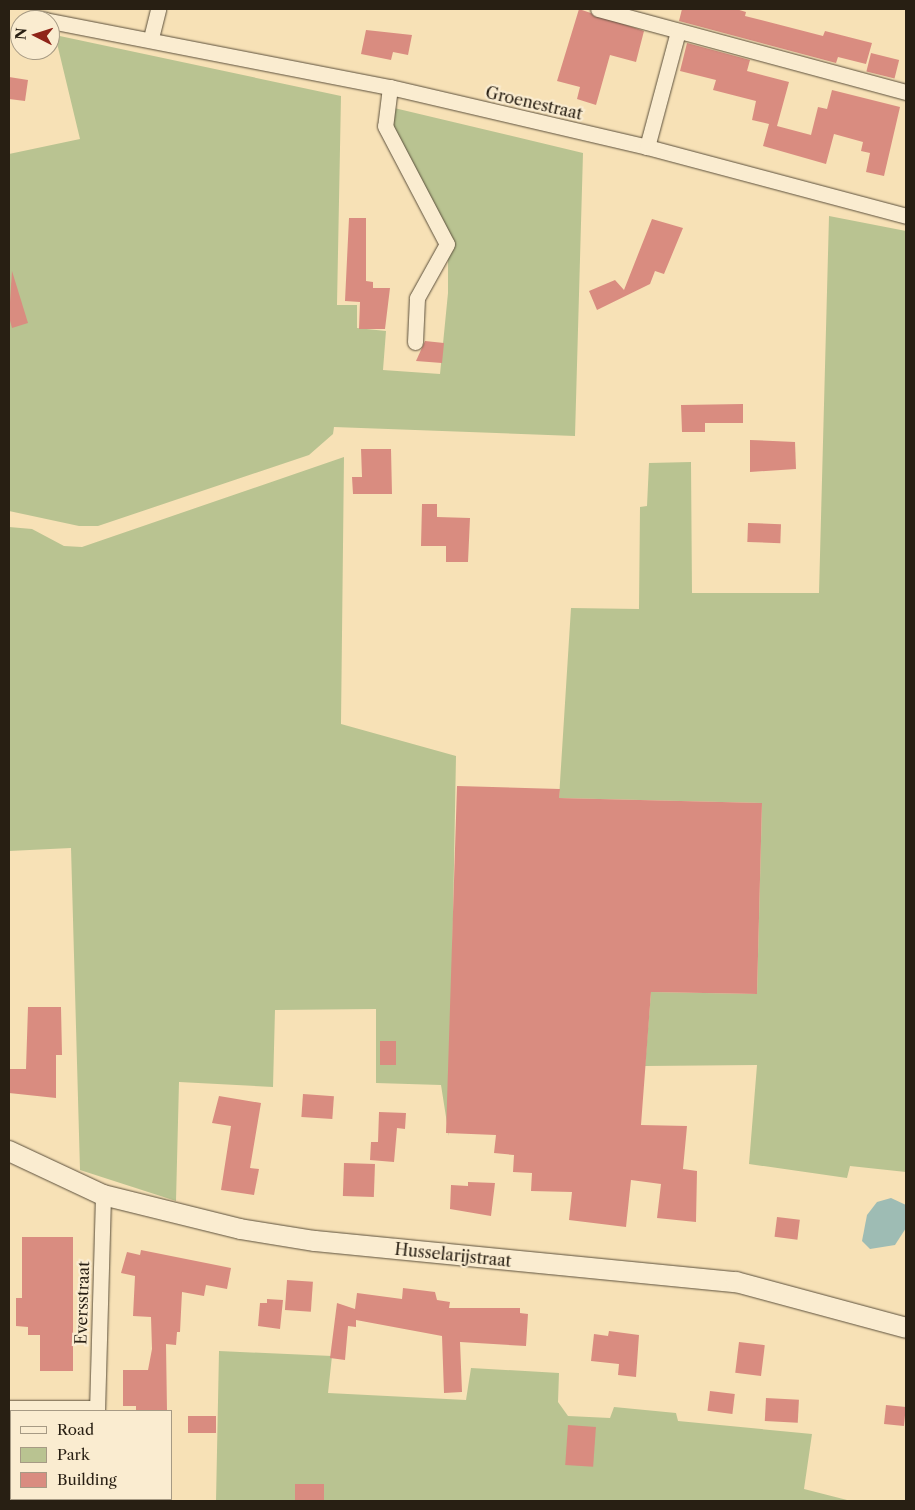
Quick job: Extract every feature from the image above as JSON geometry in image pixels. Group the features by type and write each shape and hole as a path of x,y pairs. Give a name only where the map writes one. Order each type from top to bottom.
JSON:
{"street":[{"path":"151,38 158,9"},
{"path":"598,9 906,92"},
{"name":"Groenestraat","path":"60,23 151,38 390,87 647,147 906,216"},
{"path":"647,147 678,31"},
{"path":"390,87 385,126 447,244 417,298 415,342"},
{"name":"Husselarijstraat","path":"9,1151 103,1195 240,1229 315,1241 736,1282 906,1328"},
{"name":"Eversstraat","path":"97,1410 103,1195"},
{"path":"9,1408 97,1410"}],"green space":[{"path":"60,36 341,96 337,305 357,305 357,328 386,331 383,370 440,374 448,293 448,247 392,141 390,107 583,153 575,436 334,427 333,434 309,455 98,526 79,526 9,511 9,154 80,139 60,56"},
{"path":"829,216 906,231 906,1172 850,1166 847,1178 749,1164 757,1065 645,1066 651,992 757,994 762,803 559,798 571,608 639,609 640,507 647,506 649,463 691,462 692,593 819,593"},
{"path":"344,457 341,724 456,756 449,1136 441,1085 376,1083 376,1009 275,1010 273,1087 179,1082 176,1201 80,1170 71,848 9,851 9,527 32,529 64,546 82,547"},
{"path":"219,1351 332,1356 328,1393 466,1400 471,1368 559,1373 558,1402 568,1416 610,1418 614,1407 676,1413 678,1421 812,1434 804,1489 851,1501 216,1501"}],"water":[{"path":"891,1198 906,1205 906,1228 895,1245 870,1249 862,1241 867,1215 877,1202"}],"building":[{"path":"579,9 644,31 636,62 610,55 596,105 577,99 580,87 557,81"},
{"path":"682,9 736,9 746,12 745,16 823,36 825,31 872,43 866,64 838,57 836,63 679,21"},
{"path":"366,30 412,35 408,55 393,52 391,60 361,54"},
{"path":"687,43 750,60 747,71 789,82 777,126 811,135 818,107 827,109 832,90 900,107 884,176 866,172 870,153 861,151 863,142 834,134 826,164 763,146 769,124 752,120 756,101 713,90 716,80 680,71"},
{"path":"871,53 899,60 895,78 866,71"},
{"path":"9,77 28,80 25,101 9,99"},
{"path":"349,218 366,218 366,281 373,282 373,288 390,288 385,329 359,329 360,302 345,301"},
{"path":"652,219 683,228 664,274 655,271 650,284 597,310 589,291 615,280 624,290"},
{"path":"12,271 28,323 12,328 9,317"},
{"path":"425,341 444,343 442,363 416,361"},
{"path":"743,404 743,423 705,423 705,432 682,432 681,405"},
{"path":"750,440 795,442 796,469 750,472"},
{"path":"361,449 391,449 392,494 353,494 352,477 362,477"},
{"path":"422,504 437,504 437,517 470,518 468,562 446,562 446,546 421,546"},
{"path":"748,523 781,524 780,543 747,542"},
{"path":"457,786 560,789 559,798 762,803 757,994 651,992 641,1125 687,1126 683,1169 697,1171 696,1222 657,1218 661,1184 631,1180 626,1227 569,1220 572,1192 531,1191 532,1173 513,1172 514,1155 494,1153 496,1135 446,1133"},
{"path":"28,1007 61,1007 62,1055 56,1055 56,1098 9,1093 9,1069 26,1069"},
{"path":"380,1041 396,1041 396,1065 380,1065"},
{"path":"303,1094 334,1096 332,1119 301,1117"},
{"path":"219,1096 261,1103 250,1168 259,1169 254,1195 221,1190 231,1126 212,1123"},
{"path":"379,1112 406,1113 405,1129 397,1128 394,1162 370,1160 371,1142 378,1142"},
{"path":"344,1163 375,1164 374,1197 343,1196"},
{"path":"468,1182 495,1183 491,1216 450,1209 451,1185 468,1186"},
{"path":"777,1217 800,1220 797,1240 775,1237"},
{"path":"22,1237 73,1237 73,1371 40,1371 40,1335 28,1335 28,1327 16,1326 16,1298 22,1298"},
{"path":"141,1250 231,1268 227,1289 206,1285 204,1296 182,1292 180,1332 177,1332 176,1345 166,1344 167,1410 136,1410 136,1406 123,1406 123,1370 148,1370 152,1349 151,1317 133,1316 135,1276 121,1273 127,1252 140,1255"},
{"path":"287,1280 313,1282 311,1312 285,1310"},
{"path":"403,1288 435,1292 437,1300 450,1302 449,1308 520,1308 520,1313 528,1314 526,1346 460,1342 462,1392 444,1393 442,1336 356,1320 356,1327 348,1326 345,1360 330,1358 337,1303 355,1309 357,1293 402,1299"},
{"path":"267,1299 283,1300 280,1329 258,1326 260,1303 267,1303"},
{"path":"609,1331 639,1335 636,1377 618,1375 619,1364 591,1361 594,1334 608,1336"},
{"path":"739,1342 765,1345 761,1376 735,1373"},
{"path":"710,1391 735,1394 732,1414 708,1411"},
{"path":"766,1398 799,1400 798,1423 765,1421"},
{"path":"886,1405 906,1407 904,1426 884,1424"},
{"path":"188,1416 216,1416 216,1433 188,1433"},
{"path":"568,1425 596,1427 593,1467 565,1465"},
{"path":"295,1484 324,1484 324,1501 295,1501"}]}
